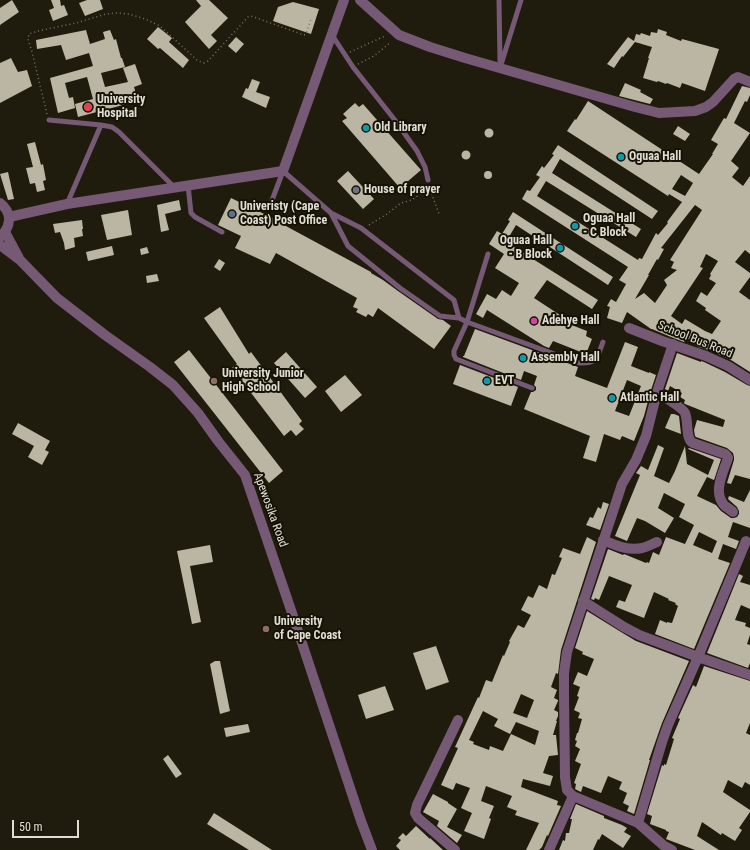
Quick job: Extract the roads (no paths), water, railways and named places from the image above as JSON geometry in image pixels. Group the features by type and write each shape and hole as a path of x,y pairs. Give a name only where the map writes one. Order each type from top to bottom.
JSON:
{"street":[{"path":"9,217 67,204 283,170 344,0"},
{"path":"360,0 399,35 430,47 659,113 695,111 706,107 713,102 734,79 738,77 750,82"},
{"path":"0,203 7,211 9,217 9,224 3,234 20,260"},
{"path":"0,245 20,260"},
{"name":"Apewosika Road","path":"20,260 57,298 173,385 198,413 245,475 372,850"},
{"name":"School Bus Road","path":"629,328 706,356 726,365 750,380"},
{"path":"672,850 663,845 638,823 573,796 567,790 565,777 564,673 567,652 603,540 622,484 636,460 646,436 657,392 673,344"},
{"path":"657,392 685,411 688,422 688,438 690,441 727,456 728,458 718,486 720,497 724,505 733,512"},
{"path":"603,540 631,549 642,548 657,542"},
{"path":"638,823 668,725 698,658 746,541"},
{"path":"583,601 639,635 698,658 750,675"},
{"path":"455,850 418,818 415,813 458,720"},
{"path":"549,850 573,796"}],"lane":[{"path":"499,0 500,68"},
{"path":"500,68 521,0"},
{"path":"332,35 353,67 417,151 425,167 428,180"},
{"path":"49,120 112,127 119,132 174,187"},
{"path":"67,204 101,125"},
{"path":"271,203 283,170 331,213 363,230 454,300 459,318"},
{"path":"188,185 191,213 195,217 222,232"},
{"path":"331,213 348,246 394,284 440,316 459,318 579,363 591,363 597,358 603,342"},
{"path":"488,254 467,322 454,351 454,355 456,359 532,388"}],"place":[{"name":"University Hospital","path":"88,107"},
{"name":"Old Library","path":"366,128"},
{"name":"Oguaa Hall","path":"621,157"},
{"name":"House of prayer","path":"356,190"},
{"name":"Univeristy (Cape Coast) Post Office","path":"232,214"},
{"name":"Oguaa Hall - C Block","path":"575,226"},
{"name":"Oguaa Hall - B Block","path":"560,248"},
{"name":"Adehye Hall","path":"534,321"},
{"name":"Assembly Hall","path":"523,358"},
{"name":"University Junior High School","path":"214,381"},
{"name":"EVT","path":"487,381"},
{"name":"Atlantic Hall","path":"612,398"},
{"name":"University of Cape Coast","path":"266,629"}]}
